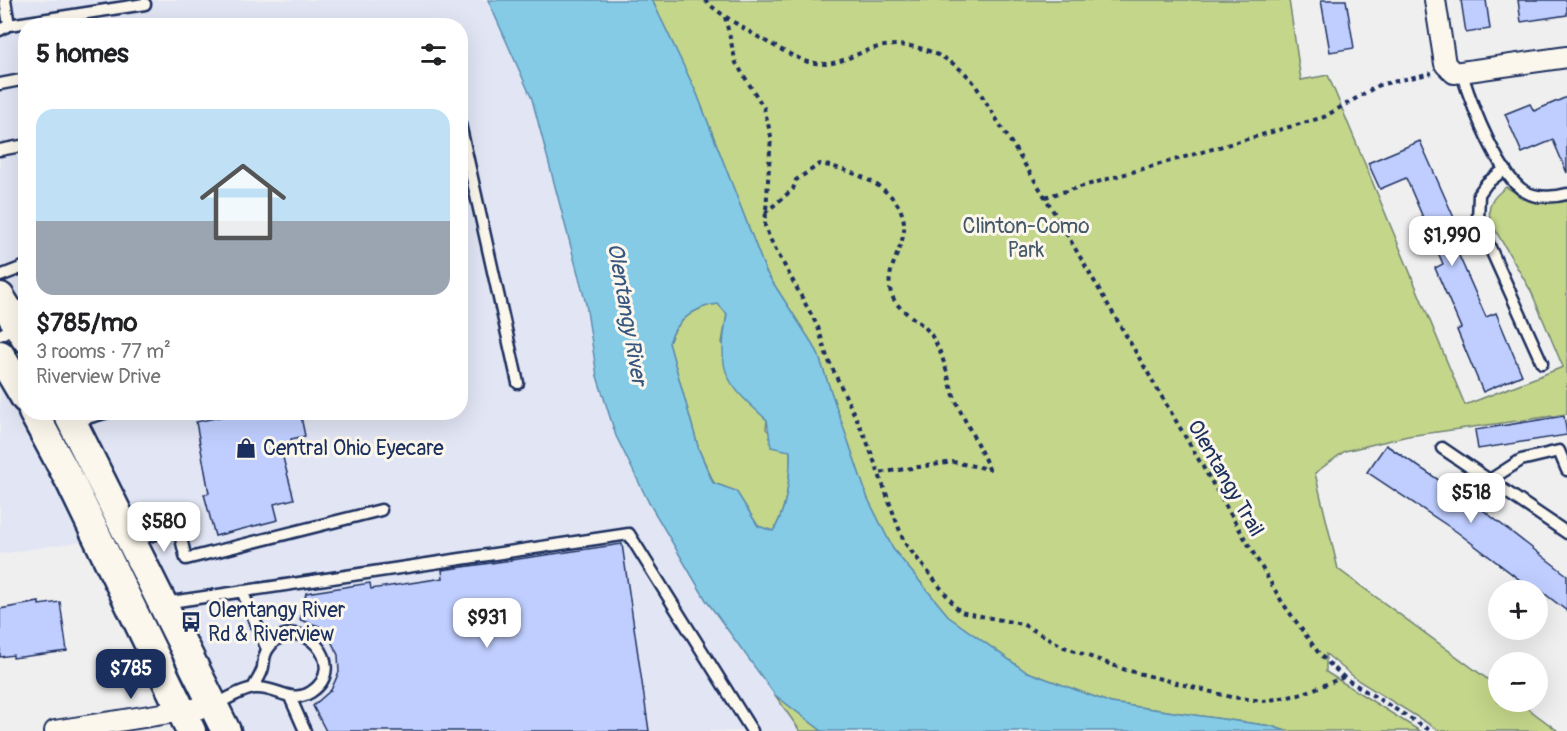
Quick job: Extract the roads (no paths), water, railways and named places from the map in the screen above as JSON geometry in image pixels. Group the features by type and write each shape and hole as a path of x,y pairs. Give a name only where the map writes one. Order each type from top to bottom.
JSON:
{"main road":[{"path":"0,297 17,330"},
{"path":"8,368 18,385"},
{"path":"56,422 132,542 226,731"},
{"path":"56,422 187,721"}],"street":[{"path":"1435,0 1453,69 1567,57"},
{"path":"55,731 187,721 213,706"}],"lane":[{"path":"5,0 5,28"},
{"path":"64,18 146,4"},
{"path":"1453,69 1516,186 1531,195 1567,194"},
{"path":"0,84 18,81"},
{"path":"0,150 18,147"},
{"path":"468,160 518,383"},
{"path":"1505,169 1487,183 1479,194 1478,221 1542,363"},
{"path":"0,276 18,269"},
{"path":"1442,448 1567,533"},
{"path":"1490,480 1521,460 1559,451 1567,470"},
{"path":"132,542 177,526 186,559 381,510"},
{"path":"164,603 629,534 752,731"},
{"path":"242,591 267,649"},
{"path":"213,706 253,688 272,688 290,697 310,693 324,678 325,658 321,648 314,640 294,634 274,641 267,649 263,669 253,688"},
{"path":"290,697 305,731"}],"water":[{"name":"Olentangy River","path":"488,0 652,0 697,94 766,272 817,351 868,499 893,549 950,618 1025,671 1111,703 1271,726 1286,731 822,731 775,695 706,600 649,503 616,436 597,376 586,304 532,99","holes":["718,304 727,314 723,350 727,374 741,396 767,420 771,447 790,451 787,493 778,523 773,531 758,526 736,491 713,483 699,450 669,343 676,328 694,311"]}],"place":[{"name":"Central Ohio Eyecare","path":"246,448"},
{"name":"Olentangy River Rd & Riverview","path":"191,622"}],"park label":[{"name":"Clinton-Como Park","path":"1026,238"}]}
